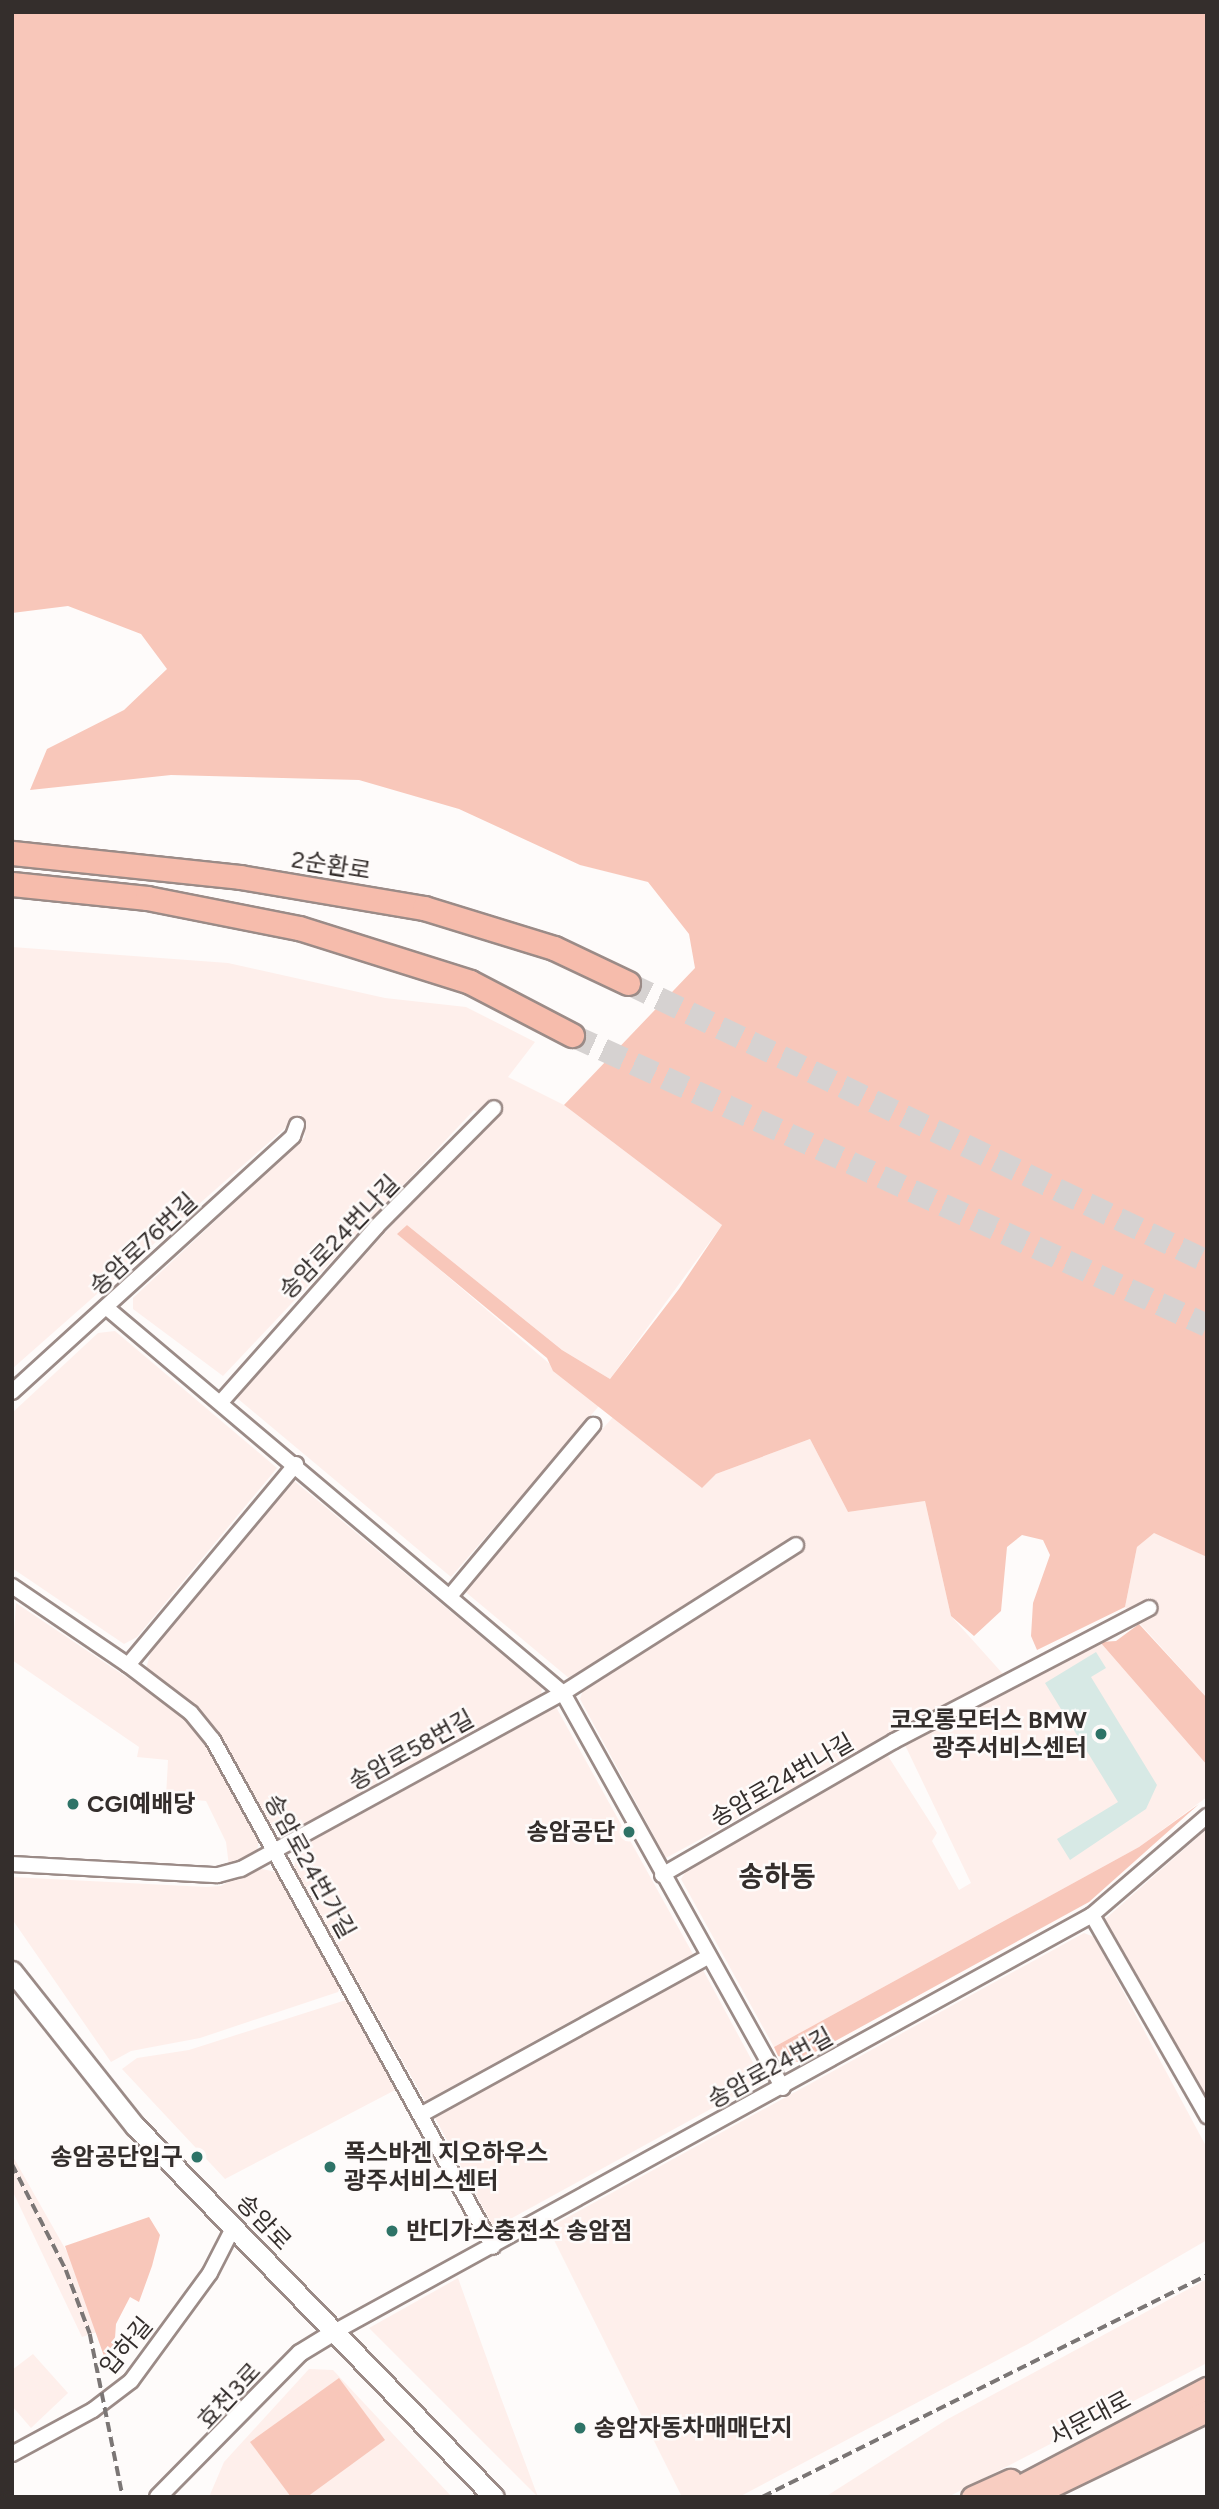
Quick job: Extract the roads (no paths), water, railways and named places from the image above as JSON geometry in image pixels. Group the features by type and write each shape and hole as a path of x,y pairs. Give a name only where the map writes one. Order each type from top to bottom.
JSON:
{"highway":[{"name":"2순환로","path":"12,853 240,877 424,908 554,948 628,983"},
{"path":"12,884 147,898 299,928 470,982 572,1035"}],"main road":[{"name":"송암로","path":"12,1971 92,2078 494,2497"},
{"name":"서문대로","path":"999,2497 1207,2388"},
{"name":"서문대로","path":"1032,2495 1207,2411"},
{"path":"972,2497 1136,2423"}],"street":[{"name":"송암로24번나길","path":"221,1402 368,1235 494,1108"},
{"name":"송암로76번길","path":"12,1392 293,1136 297,1125"},
{"path":"107,1308 296,1464 563,1693 783,2088"},
{"path":"451,1595 593,1424"},
{"path":"128,1665 296,1464"},
{"name":"송암로58번길","path":"12,1864 218,1875 273,1851 563,1693 796,1545"},
{"name":"송암로24번가길","path":"12,1586 128,1665 203,1726 424,2113 493,2246"},
{"name":"송암로24번나길","path":"662,1875 894,1741 1150,1608"},
{"name":"송암로24번길","path":"336,2331 783,2088 1092,1915 1207,1816"},
{"path":"1092,1915 1207,2116"},
{"path":"424,2113 708,1957"},
{"name":"입하길","path":"12,2454 93,2410 131,2381 210,2273 234,2227"},
{"name":"효천3로","path":"158,2497 300,2353 336,2331"}],"tunnel":[{"path":"628,983 1207,1261"},
{"path":"572,1035 1207,1325"}],"railway":[{"path":"12,2164 66,2270 90,2334 123,2497"},
{"path":"762,2497 1207,2275"}],"place":[{"name":"코오롱모터스 BMW 광주서비스센터","path":"1101,1734"},
{"name":"CGI예배당","path":"73,1804"},
{"name":"송암공단","path":"629,1832"},
{"name":"송암공단입구","path":"197,2157"},
{"name":"폭스바겐 지오하우스 광주서비스센터","path":"330,2167"},
{"name":"반디가스충전소 송암점","path":"392,2231"},
{"name":"송암자동차매매단지","path":"580,2428"}],"district":[{"name":"송하동","path":"777,1876"}]}
